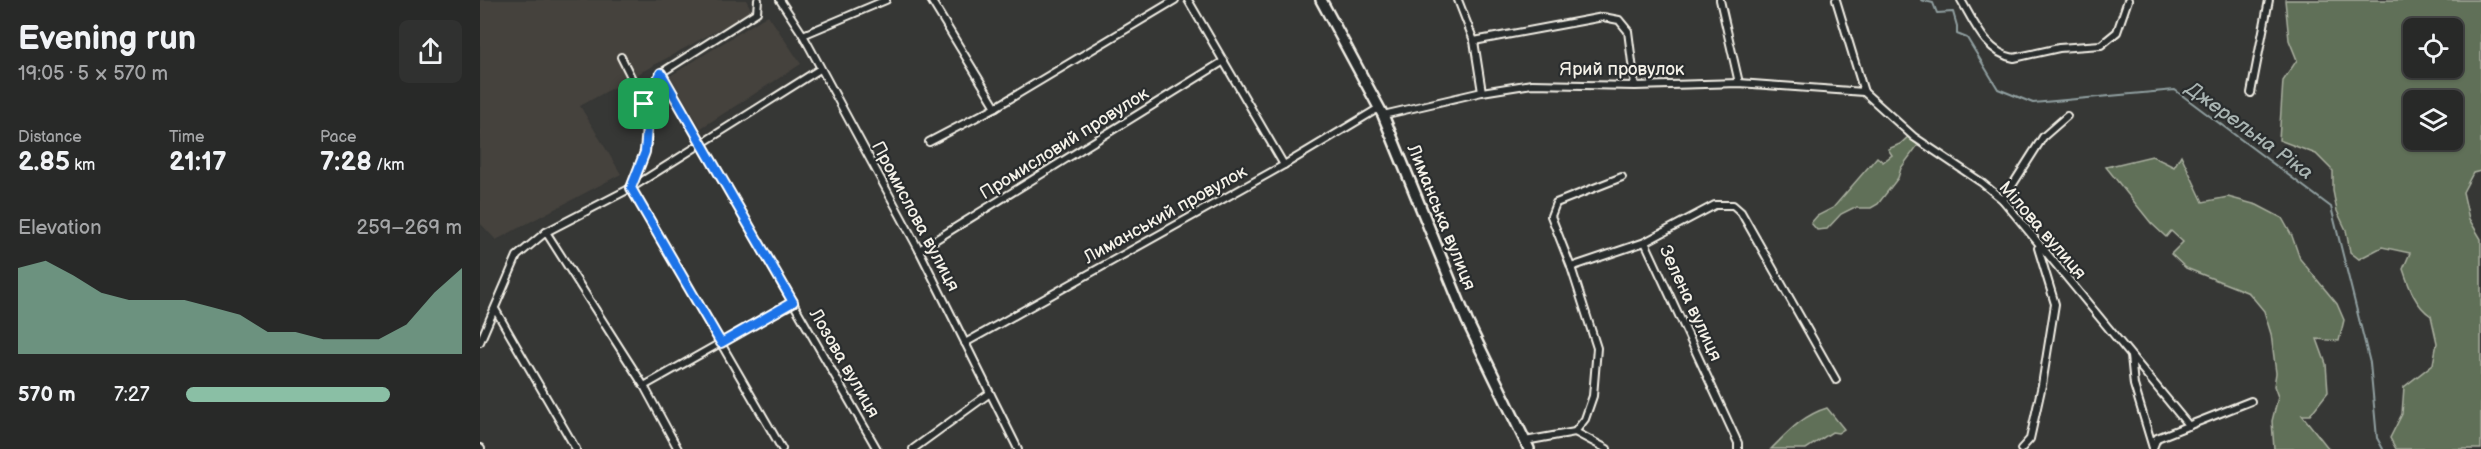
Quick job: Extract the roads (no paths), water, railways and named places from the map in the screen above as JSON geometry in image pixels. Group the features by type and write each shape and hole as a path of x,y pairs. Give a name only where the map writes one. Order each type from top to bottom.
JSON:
{"street":[{"path":"644,104 661,73 757,12 758,0"},
{"name":"Промислова вулиця","path":"780,0 803,35 919,250 1018,449"},
{"path":"803,35 886,0"},
{"path":"931,0 996,107"},
{"path":"928,142 996,107 1175,0"},
{"path":"1188,0 1284,165"},
{"name":"Лиманська вулиця","path":"1321,0 1381,112 1467,321 1527,445"},
{"path":"1458,0 1474,41 1482,92"},
{"path":"1720,0 1739,83"},
{"path":"1836,0 1864,92"},
{"path":"1961,0 1983,36 1996,50 2006,57 2013,58 2059,48 2101,45 2117,32 2128,0"},
{"path":"2251,93 2269,0"},
{"path":"1474,41 1603,17 1619,21 1628,32 1635,86"},
{"path":"621,57 644,104 647,127 645,152 631,188"},
{"name":"Промисловий провулок","path":"919,250 1224,61"},
{"path":"480,342 517,256 546,232 631,188 820,69"},
{"name":"Лозова вулиця","path":"661,73 877,449"},
{"name":"Ярий провулок","path":"1381,112 1532,84 1635,86 1739,83 1864,92"},
{"name":"Мілова вулиця","path":"1864,92 1914,137 1982,182 2003,200 2189,426"},
{"name":"Лиманський провулок","path":"965,343 1381,112"},
{"path":"2003,200 2036,146 2067,116"},
{"path":"1527,445 1575,432 1585,419 1593,396 1597,348 1571,267 1551,216 1552,209 1556,203 1622,177"},
{"path":"631,188 782,449"},
{"path":"1645,242 1715,205 1732,205 1741,212 1836,380"},
{"path":"546,232 644,386 678,449"},
{"name":"Зелена вулиця","path":"1571,267 1645,242 1708,374 1738,443 1738,449"},
{"path":"2021,449 2030,439 2042,385 2055,304 2038,244"},
{"path":"644,386 793,302"},
{"path":"495,309 576,449"},
{"path":"2131,355 2134,385 2152,449"},
{"path":"913,449 990,393"},
{"path":"2152,449 2157,438 2251,401"},
{"path":"1575,432 1607,449"}],"waterway":[{"name":"Джерельна Ріка","path":"1921,0 1933,3 1937,13 1953,12 1957,34 1967,38 1998,89 2033,103 2175,90 2331,207 2370,363 2377,438 2383,449"}]}
